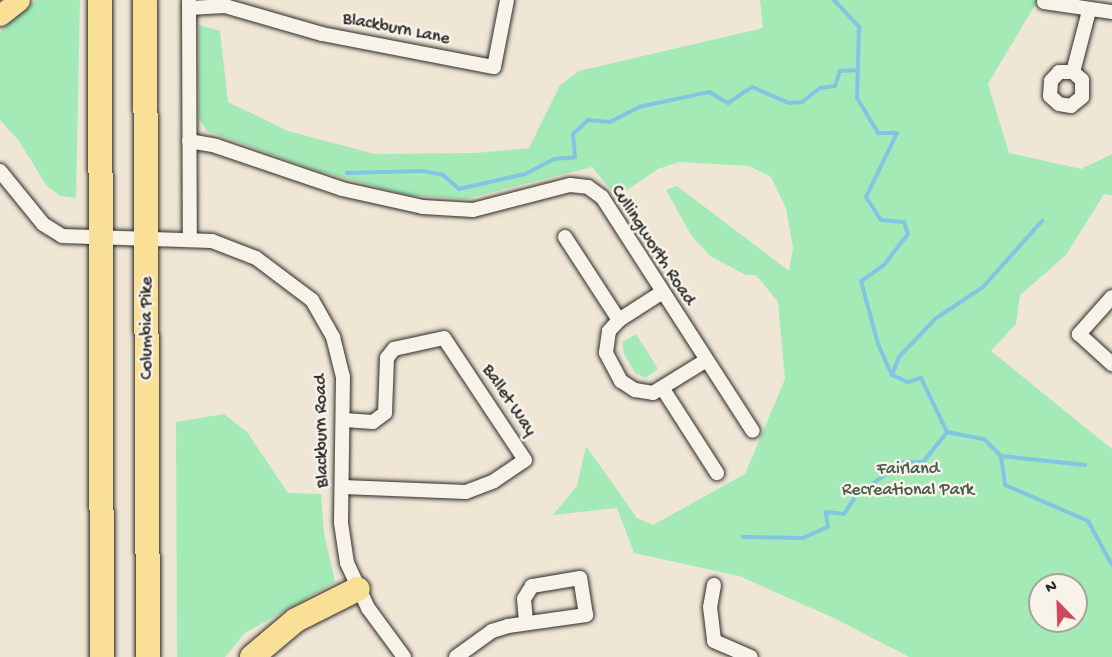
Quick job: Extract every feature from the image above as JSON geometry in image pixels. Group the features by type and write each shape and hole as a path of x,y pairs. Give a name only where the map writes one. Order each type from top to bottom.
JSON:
{"highway":[{"path":"100,0 102,657"},
{"name":"Columbia Pike","path":"145,0 148,239 148,657"},
{"path":"252,657 296,620 358,589"}],"main road":[{"path":"0,15 19,0"}],"street":[{"name":"Blackburn Lane","path":"190,238 189,4 225,6 322,34 494,67 507,0"},
{"path":"1044,2 1089,11 1112,12"},
{"path":"1073,72 1089,11"},
{"name":"Cullingworth Road","path":"189,141 216,146 342,189 423,207 473,210 570,185 588,187 602,197 705,361 753,431"},
{"name":"Blackburn Road","path":"0,171 34,214 53,231 78,238 190,238 212,241 256,258 312,300 339,358 344,420 343,546 358,589 404,657"},
{"path":"565,237 619,320"},
{"path":"661,292 619,320 609,331 606,346 621,381 643,393 663,389 705,361"},
{"path":"1112,297 1079,334 1112,364"},
{"name":"Ballet Way","path":"343,487 466,492 494,481 525,460 444,338 394,349 387,358 385,413 373,422 344,420"},
{"path":"663,389 717,472"},
{"path":"456,657 492,631 526,622 586,615 580,578 532,585 524,599 526,622"},
{"path":"714,585 710,607 714,641 751,657"}],"green space":[{"path":"36,0 80,0 76,198 60,196 47,186 19,141 0,120 0,32"},
{"name":"Fairland Recreational Park","path":"760,0 1038,0 988,84 1009,153 1081,169 1112,154 1112,195 1104,194 1066,255 1020,295 1016,324 991,351 1112,449 1112,657 909,657 836,619 739,576 634,553 617,508 553,515 577,486 586,446 637,518 653,525 745,474 785,379 778,302 756,275 746,275 710,256 691,235 666,190 677,186 789,271 793,248 786,208 771,177 749,166 679,162 658,169 617,197 592,167 466,199 407,195 315,170 207,131 199,119 199,25 220,31 228,102 288,131 375,154 476,153 529,148 560,85 579,71 763,28"},
{"path":"636,334 658,369 645,378 635,373 624,354 622,342"},
{"path":"224,414 247,432 288,493 321,494 324,533 335,582 245,633 225,657 177,657 176,422"}],"waterway":[{"path":"834,0 859,27 857,98 878,133 897,133 866,197 881,220 904,222 908,234 884,265 861,281 878,344 892,375 908,382 921,378 947,432"},
{"path":"347,173 423,171 443,175 459,189 525,174 554,159 575,157 573,134 588,120 610,122 639,107 709,92 728,103 752,87 789,103 802,102 820,88 835,86 840,71 858,70"},
{"path":"892,375 899,357 935,319 983,287 1042,221"},
{"path":"743,537 803,538 828,527 826,512 844,514 855,497 902,462 923,462 947,432 984,439 1001,456"},
{"path":"1085,465 1001,456 1005,485 1088,521 1112,565"}]}
